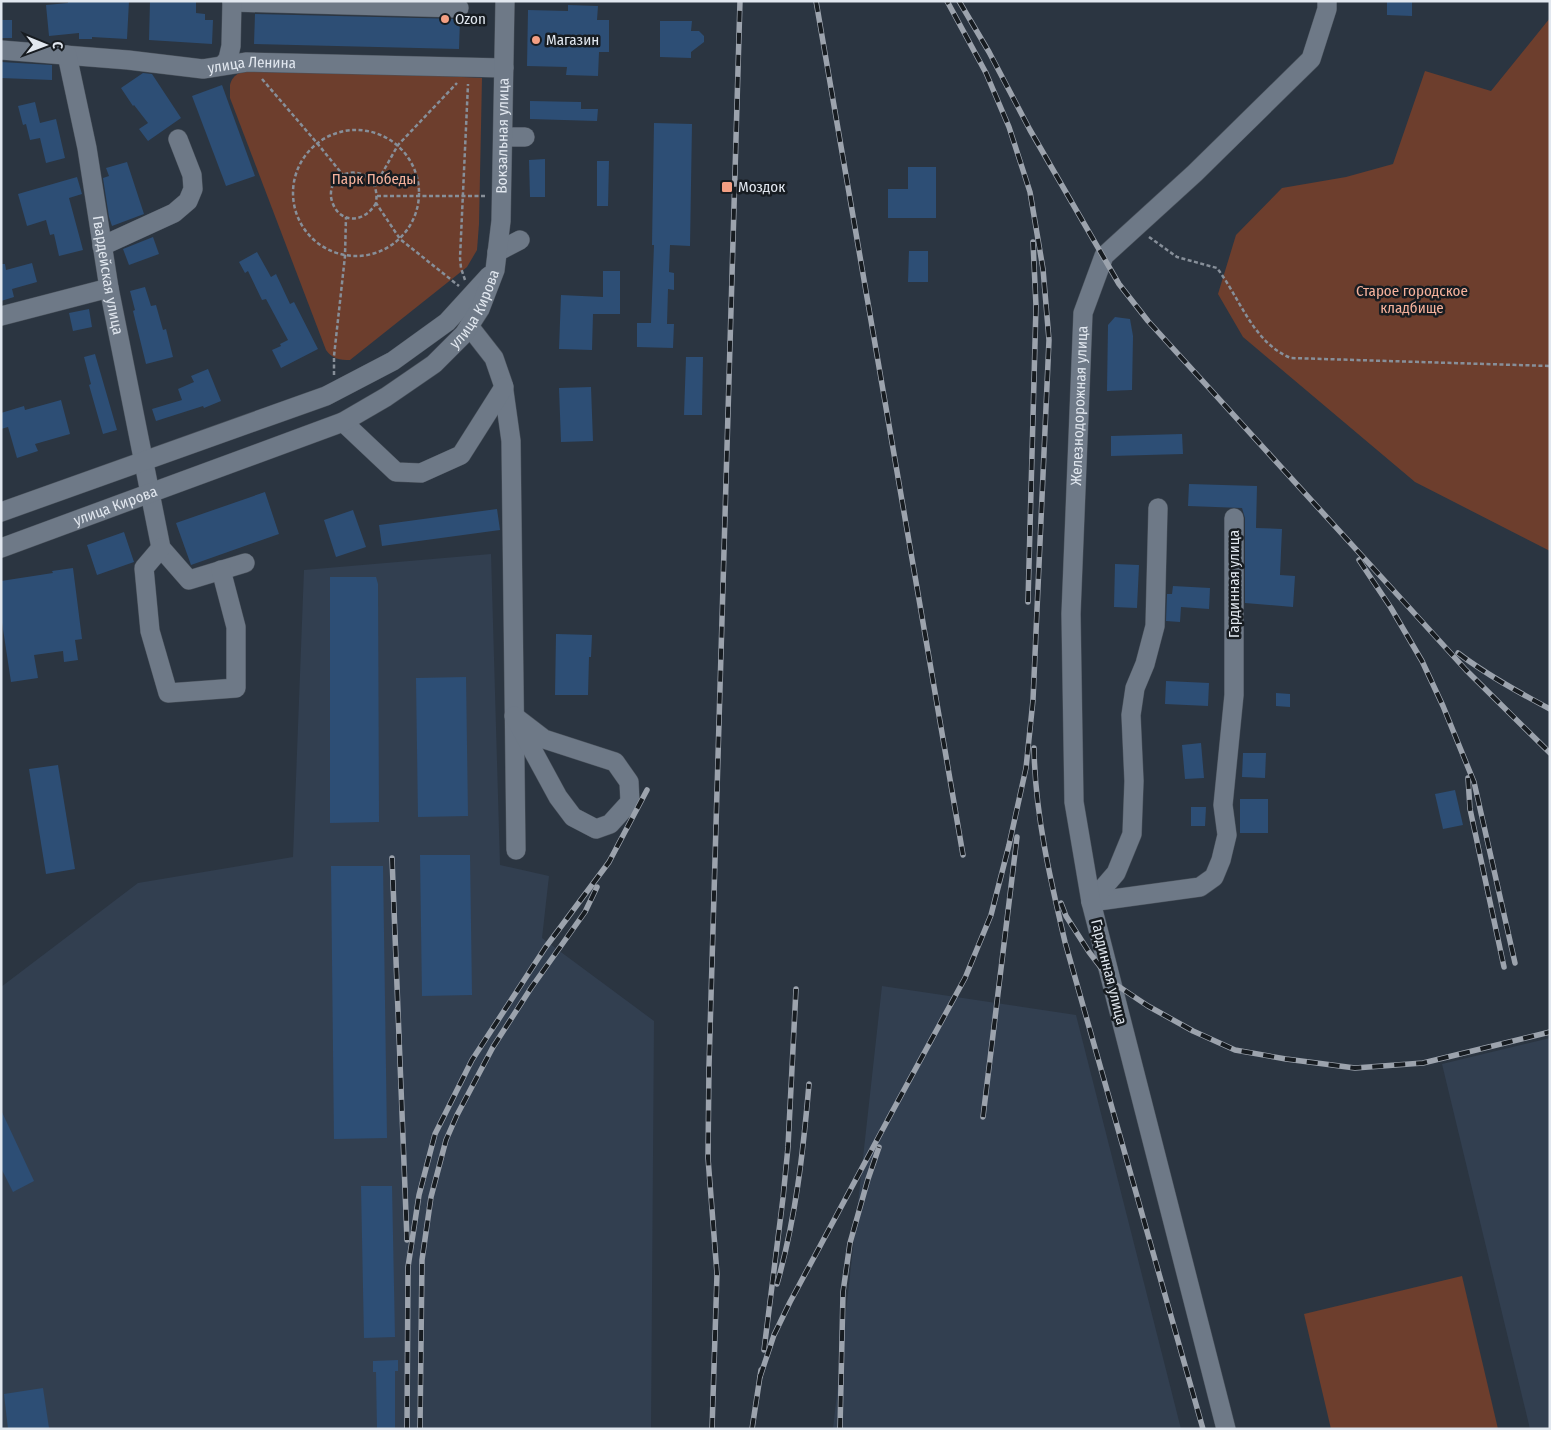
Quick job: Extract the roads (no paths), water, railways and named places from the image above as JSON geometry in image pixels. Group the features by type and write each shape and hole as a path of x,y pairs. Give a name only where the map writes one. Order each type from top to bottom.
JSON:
{"street":[{"name":"Вокзальная улица","path":"496,261 502,196 505,1"},
{"name":"Железнодорожная улица","path":"1091,902 1074,802 1072,633 1082,313 1104,256 1195,173 1311,59 1327,9 1327,1"},
{"path":"223,65 228,58 231,46 232,2 459,8"},
{"name":"улица Ленина","path":"1,50 203,69 247,62 504,68"},
{"name":"Гвардейская улица","path":"66,55 87,148 109,288 161,548"},
{"path":"503,137 525,137"},
{"path":"102,246 174,213 188,201 193,188 192,176 178,139"},
{"path":"496,261 520,240"},
{"name":"улица Кирова","path":"1,512 326,396 393,361 447,322 471,295 496,261"},
{"name":"улица Кирова","path":"1,548 343,422 386,397 434,364 464,334 480,309 496,261"},
{"path":"1,316 109,288"},
{"path":"469,326 494,358 504,387 510,441 516,850"},
{"path":"343,422 396,472 421,473 462,454 504,387"},
{"path":"1091,902 1116,873 1132,834 1134,781 1131,715 1135,688 1145,664 1155,626 1158,508"},
{"name":"Гардинная улица","path":"1226,1429 1091,902 1200,886 1214,876 1221,860 1227,836 1223,805 1234,695 1234,518"},
{"path":"221,570 236,628 236,688 168,693 150,631 144,568 161,548 189,580 221,570 245,563"},
{"path":"514,716 544,739 615,762 629,782 630,802 610,824 596,829 573,817 558,798 514,716"}],"railway":[{"path":"712,1429 717,1274 708,1158 709,1066 740,1"},
{"path":"816,1 963,855"},
{"path":"760,1377 774,1335 790,1302 965,978 991,915 1026,768 1033,700 1049,340 1043,269 1030,192 1009,127 986,73 947,1"},
{"path":"959,1 989,52 1030,130 1119,284 1148,321 1466,670 1550,753"},
{"path":"1028,602 1036,306 1033,242"},
{"path":"1359,560 1391,608 1422,661 1443,706 1474,782 1515,963"},
{"path":"1458,653 1491,676 1550,709"},
{"path":"1034,748 1040,822 1065,942 1203,1429"},
{"path":"1468,778 1470,809 1504,967"},
{"path":"407,1429 408,1267 419,1195 435,1134 472,1060 545,948 609,862 647,790"},
{"path":"983,1117 1017,837"},
{"path":"392,858 407,1240"},
{"path":"420,1429 422,1260 431,1197 446,1140 493,1047 531,988 585,912 597,887"},
{"path":"1061,903 1066,916 1089,952 1112,982 1148,1006 1193,1031 1235,1050 1355,1068 1423,1063 1550,1032"},
{"path":"764,1350 788,1147 796,989"},
{"path":"777,1284 784,1259 798,1185 809,1084"},
{"path":"840,1429 843,1292 850,1243 879,1147"},
{"path":"752,1429 761,1370"}],"place":[{"name":"Ozon","path":"445,19"},
{"name":"Магазин","path":"536,40"},
{"name":"Моздок","path":"727,187"}],"park label":[{"name":"Парк Победы","path":"374,179"},
{"name":"Старое городское кладбище","path":"1412,300"}]}
